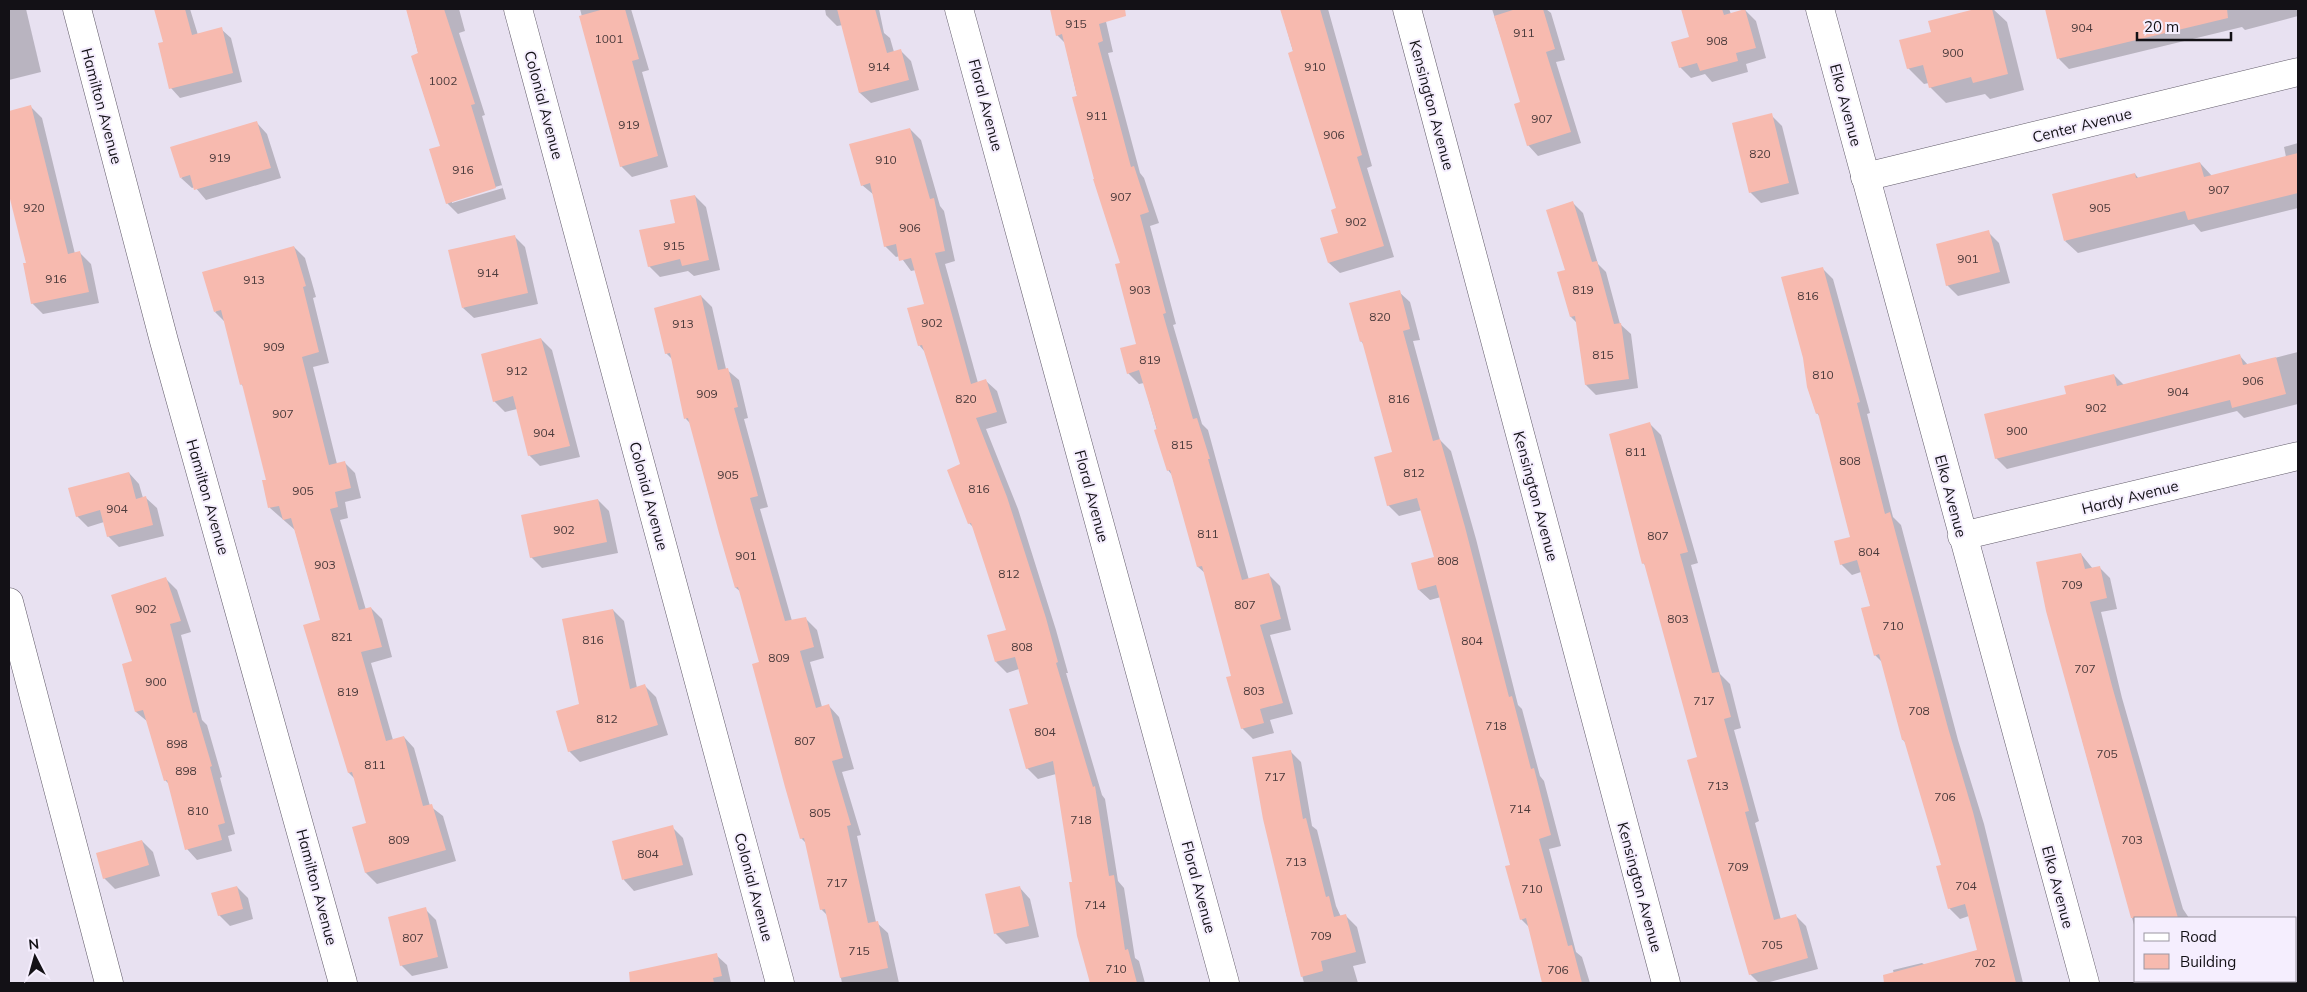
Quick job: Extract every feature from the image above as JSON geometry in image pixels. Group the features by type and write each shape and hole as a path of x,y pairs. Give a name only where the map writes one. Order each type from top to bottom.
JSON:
{"street":[{"name":"Hamilton Avenue","path":"77,9 164,340 343,983"},
{"name":"Colonial Avenue","path":"518,9 780,983"},
{"name":"Floral Avenue","path":"960,9 1225,983"},
{"name":"Kensington Avenue","path":"1407,9 1666,983"},
{"name":"Elko Avenue","path":"1820,9 2085,983"},
{"name":"Center Avenue","path":"1865,177 2298,72"},
{"name":"Hardy Avenue","path":"1962,536 2298,456"},
{"path":"9,602 109,983"}],"building":[{"path":"154,9 185,9 192,35 222,27 233,73 169,89 158,43 163,42"},
{"path":"406,9 444,9 475,104 471,105 496,188 446,204 429,149 440,146 411,56 418,53"},
{"path":"604,9 625,9 639,59 632,61 658,156 620,167 579,16"},
{"path":"837,9 875,9 887,53 901,49 909,80 859,93"},
{"path":"1050,9 1125,9 1126,16 1099,24 1103,41 1098,43 1131,167 1134,166 1149,212 1140,215 1166,313 1163,314 1193,419 1197,418 1210,459 1208,459 1242,580 1269,573 1281,619 1260,625 1283,703 1260,709 1264,723 1241,729 1226,677 1231,676 1202,566 1197,567 1170,470 1167,471 1154,430 1157,429 1139,370 1127,374 1120,348 1136,344 1115,264 1120,263 1093,179 1072,97 1077,96 1062,34 1056,36"},
{"path":"1280,9 1320,9 1362,155 1357,157 1384,246 1328,263 1320,238 1338,233 1331,210 1336,208 1288,53 1293,51"},
{"path":"1516,9 1543,9 1555,49 1546,52 1571,132 1527,146 1514,104 1520,102 1494,16"},
{"path":"1681,9 1722,9 1724,15 1745,9 1756,48 1736,53 1738,61 1700,71 1697,63 1679,68 1671,42 1689,37"},
{"path":"1975,9 1992,9 2008,74 1973,83 1971,77 1929,88 1923,65 1907,69 1899,40 1931,32 1928,21"},
{"path":"2045,9 2227,9 2228,18 2057,59"},
{"path":"31,105 68,254 80,251 89,292 31,304 23,263 26,263 9,195 9,111"},
{"path":"1772,113 1789,183 1749,193 1732,123"},
{"path":"257,121 271,168 194,190 190,175 180,178 170,147"},
{"path":"910,128 930,199 934,198 945,251 935,253 971,384 986,379 997,412 976,418 1007,497 1046,618 1058,662 1056,663 1093,787 1095,786 1109,876 1114,875 1125,950 1128,949 1137,983 1090,983 1077,936 1069,882 1072,882 1053,761 1026,769 1009,709 1028,704 1015,657 995,662 987,635 1006,630 971,523 968,524 947,470 960,464 922,345 918,346 907,308 924,304 911,258 899,261 896,244 884,247 870,183 861,186 849,144"},
{"path":"2298,153 2298,193 2188,220 2185,211 2064,241 2052,194 2135,173 2136,178 2200,162 2204,177"},
{"path":"695,195 709,260 682,266 680,259 648,267 639,230 675,223 670,200"},
{"path":"1573,201 1592,262 1597,261 1614,324 1621,323 1629,379 1585,385 1575,316 1570,317 1557,272 1565,270 1546,210"},
{"path":"1989,230 2000,272 1946,286 1936,244"},
{"path":"515,235 528,293 462,308 448,250"},
{"path":"294,246 306,286 303,287 319,352 302,357 329,465 345,461 351,488 335,492 338,507 330,509 359,610 371,607 382,647 361,652 386,741 404,736 423,806 432,804 446,850 365,873 352,827 366,823 352,772 348,773 303,625 320,620 291,518 283,520 279,506 268,508 262,480 266,480 242,384 240,385 221,310 214,312 202,272"},
{"path":"1823,267 1860,402 1857,403 1885,514 1890,512 1948,728 1973,812 2016,983 1884,983 1883,975 1977,950 1965,904 1948,909 1936,866 1941,865 1904,740 1902,740 1879,654 1874,656 1861,608 1870,606 1857,560 1840,565 1834,541 1850,537 1818,413 1816,414 1807,387 1803,358 1781,277"},
{"path":"1400,290 1410,329 1403,331 1433,441 1440,439 1509,697 1512,696 1531,769 1534,768 1551,835 1539,839 1568,946 1572,945 1582,983 1542,983 1526,918 1520,920 1505,866 1510,865 1436,585 1418,590 1411,563 1434,557 1417,498 1387,506 1374,457 1392,452 1362,341 1360,342 1349,303"},
{"path":"701,295 718,370 728,368 738,407 734,408 758,496 750,498 785,621 806,617 814,647 800,651 816,708 829,704 843,758 832,761 851,825 847,826 868,923 878,921 888,968 840,978 825,909 820,910 804,838 800,839 785,787 752,664 759,662 738,587 735,588 688,418 684,419 670,353 665,354 654,308"},
{"path":"541,338 570,446 528,456 513,396 493,402 481,354"},
{"path":"2240,354 2243,365 2276,357 2286,394 2232,408 2230,400 1995,459 1984,414 2066,394 2064,386 2114,374 2117,386"},
{"path":"1650,422 1688,552 1680,554 1712,673 1719,672 1731,717 1724,719 1749,811 1745,812 1774,920 1796,914 1808,958 1749,975 1687,760 1697,757 1644,563 1642,564 1609,434"},
{"path":"129,472 136,499 146,496 153,525 107,537 100,510 76,517 68,488"},
{"path":"598,499 607,542 530,558 521,515"},
{"path":"2081,553 2085,569 2100,566 2107,598 2090,602 2178,917 2131,918 2046,611 2036,562"},
{"path":"166,577 181,621 170,624 193,713 196,712 212,766 210,767 225,823 218,825 222,840 185,850 167,780 164,781 143,710 135,712 122,664 132,661 111,595"},
{"path":"613,609 630,689 645,684 658,725 568,752 556,711 579,704 562,619"},
{"path":"1291,750 1303,819 1306,818 1326,897 1329,896 1334,917 1346,914 1356,952 1321,961 1323,971 1301,977 1263,819 1252,757"},
{"path":"673,825 683,865 622,880 612,841"},
{"path":"142,840 149,865 103,879 96,853"},
{"path":"237,886 243,909 218,916 211,893"},
{"path":"1020,886 1029,926 994,934 985,894"},
{"path":"426,907 438,957 400,966 388,917"},
{"path":"717,953 722,976 713,978 714,983 630,983 629,972"}]}
